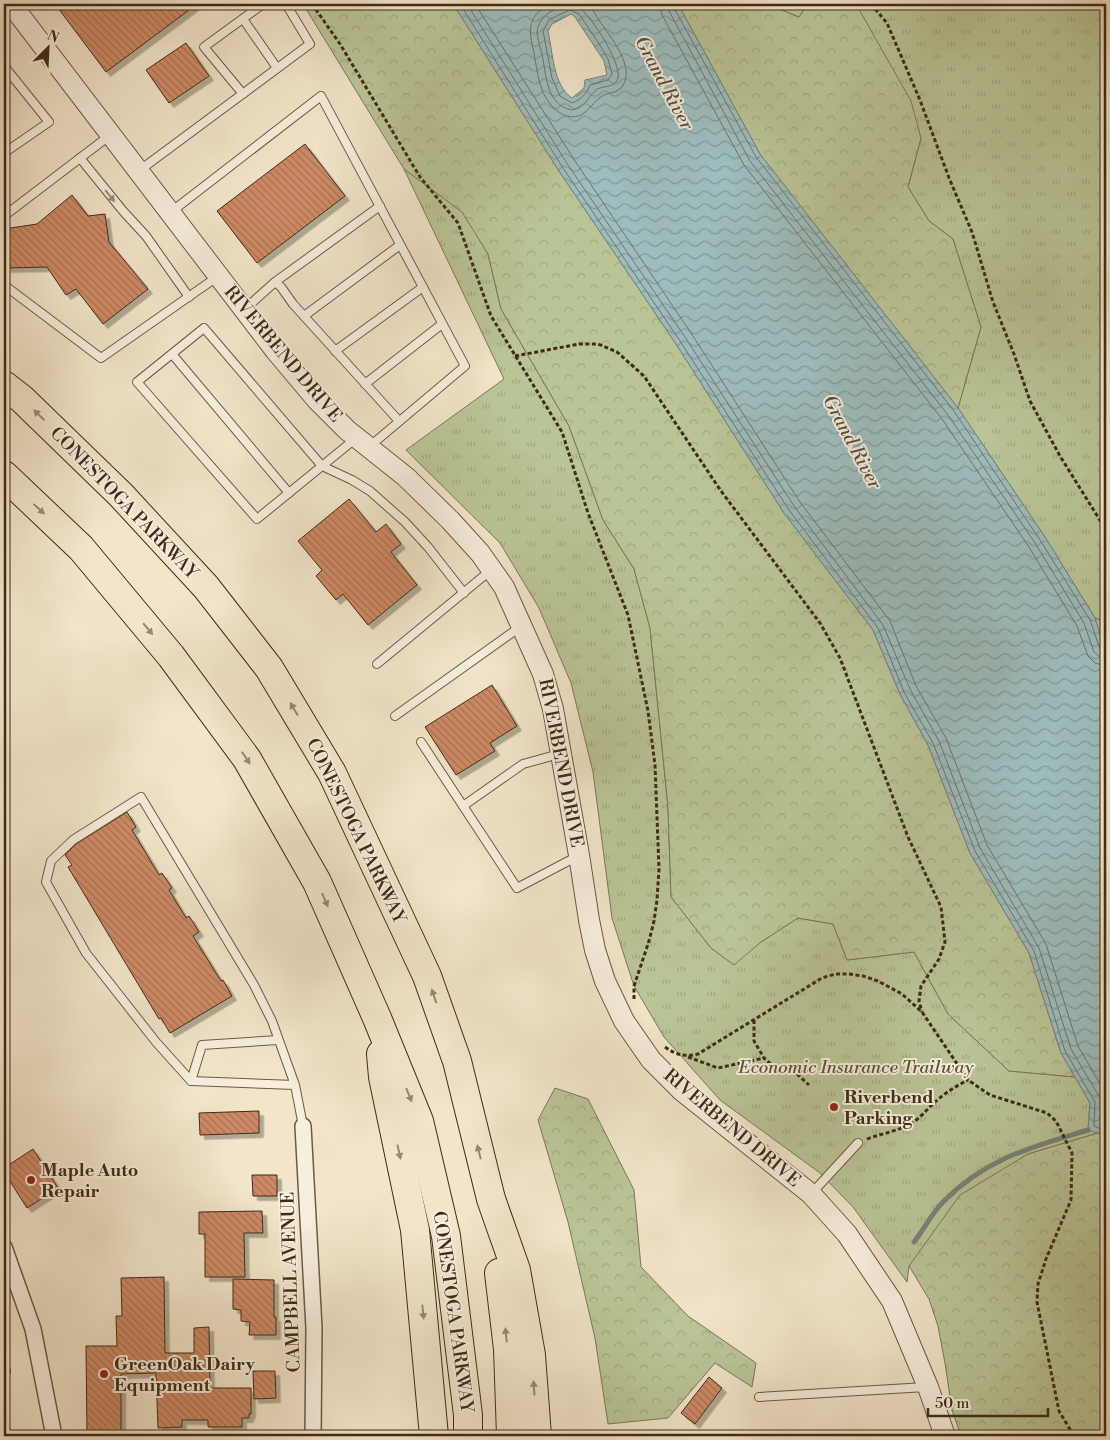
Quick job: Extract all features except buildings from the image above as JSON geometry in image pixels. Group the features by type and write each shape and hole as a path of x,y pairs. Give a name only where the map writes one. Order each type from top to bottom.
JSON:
{"highway":[{"name":"CONESTOGA PARKWAY","path":"4,385 22,399 121,495 206,588 269,668 332,773 427,976 457,1061 491,1200 516,1270 531,1355 537,1436"},
{"name":"CONESTOGA PARKWAY","path":"4,475 81,548 171,656 248,759 317,882 377,1018 419,1121 446,1236 468,1415 468,1436"},
{"name":"CONESTOGA PARKWAY","path":"377,1018 383,1077 415,1230 434,1436"},
{"name":"CONESTOGA PARKWAY","path":"491,1200 508,1349 510,1436"}],"street":[{"name":"RIVERBEND DRIVE","path":"11,4 244,310 317,400 363,443 406,476 480,553 504,587 543,674 553,709 580,855 595,950 604,981 624,1021 651,1060 682,1092 811,1194 847,1234 892,1301 928,1387 945,1436"},
{"name":"CAMPBELL AVENUE","path":"302,1126 314,1328 313,1436"},
{"path":"4,1247 33,1329 54,1436"}],"lane":[{"path":"243,94 204,47 263,4"},
{"path":"139,172 310,44 286,4"},
{"path":"243,19 277,68"},
{"path":"4,66 48,122 4,153"},
{"path":"170,213 321,96 465,366 399,422 322,466 257,519 137,382 204,328 322,466 370,491 405,522 428,547 464,593"},
{"path":"4,216 111,134"},
{"path":"80,158 146,236 189,297"},
{"path":"244,310 275,282 380,206"},
{"path":"304,316 400,245"},
{"path":"4,285 101,358 219,276"},
{"path":"275,282 399,422"},
{"path":"335,351 423,287"},
{"path":"365,384 442,324"},
{"path":"172,354 289,493"},
{"path":"376,664 492,570"},
{"path":"395,716 522,626"},
{"path":"420,742 518,888 580,855"},
{"path":"463,806 523,764 562,754"},
{"path":"295,1085 191,1081 156,1042 86,953 46,882 51,861 73,840 140,797 254,985 272,1021 295,1085 302,1126"},
{"path":"191,1081 202,1045 278,1040"},
{"path":"811,1194 858,1143"},
{"path":"4,1364 6,1372 4,1373"},
{"path":"759,1397 928,1387"}],"path":[{"path":"312,4 340,44 420,176 458,222 491,316 562,432 588,513 628,615 648,711 655,765 658,884 654,921 634,986 635,1001"},
{"path":"871,4 887,23 920,100 949,178 972,232 993,302 1030,400 1060,456 1106,530"},
{"path":"516,356 579,344 598,344 617,352 644,376 721,491 820,623 840,658 908,838 941,907 944,942 938,959 921,986 919,1001 922,1012"},
{"path":"686,1056 698,1054 710,1048 822,978 835,974 850,974 878,981 902,994 922,1012 968,1080 990,1095 1047,1113 1056,1121 1072,1153 1071,1200 1046,1259 1038,1284 1037,1302 1059,1411 1074,1436"},
{"path":"754,1019 754,1041 764,1058 772,1065 796,1073 809,1085"},
{"path":"660,1041 674,1053 718,1068 764,1058"},
{"path":"858,1143 882,1133 899,1130 916,1120 934,1102 968,1080"}],"green space":[{"path":"303,4 455,4 559,171 676,344 784,513 873,630 900,694 928,745 970,853 1029,953 1061,1053 1075,1077 1009,1071 948,1014 914,952 847,960 833,924 798,918 761,942 734,965 711,948 671,897 668,807 650,628 634,569 603,520 569,426 501,309 488,254 462,212 404,169"},
{"path":"678,4 767,4 799,17 808,4 856,4 911,101 921,138 908,187 929,221 953,239 981,327 958,408 760,154"},
{"path":"767,4 808,4 799,17"},
{"path":"856,4 1106,4 1106,623 1095,618 1045,537 958,408 981,327 953,239 929,221 908,187 921,138"},
{"name":"Economic Insurance Trailway","path":"404,169 463,212 488,254 501,309 569,426 603,520 634,569 650,628 668,807 671,897 711,948 733,964 761,942 798,918 833,924 847,960 914,952 948,1014 1009,1071 1075,1077 1090,1103 1088,1130 1098,1133 1028,1154 909,1266 907,1282 853,1207 820,1173 720,1100 664,1037 634,986 612,918 593,772 571,683 539,608 500,543 406,450 504,379"},
{"path":"1095,618 1106,623 1106,653"},
{"path":"555,1088 588,1099 634,1190 641,1267 688,1316 756,1363 752,1387 715,1363 668,1418 608,1424 595,1338 568,1222 538,1120"},
{"path":"1098,1133 1106,1136 1106,1436 961,1436 952,1410 938,1326 929,1299 909,1266 960,1195 1028,1154"}],"water":[{"name":"Grand River","path":"455,4 678,4 760,154 958,408 1045,537 1095,618 1106,653 1106,1136 1088,1130 1090,1103 1061,1053 1029,953 970,853 928,745 900,694 873,630 784,513 676,344 559,171","holes":["571,14 575,17 604,61 607,75 585,80 584,88 572,98 557,77 548,31 552,24"]}],"waterway":[{"path":"914,1242 943,1202 959,1187 993,1164 1048,1142 1088,1130"}],"place":[{"name":"Riverbend Parking","path":"834,1107"},
{"name":"Maple Auto Repair","path":"31,1180"},
{"name":"GreenOak Dairy Equipment","path":"104,1374"}]}
